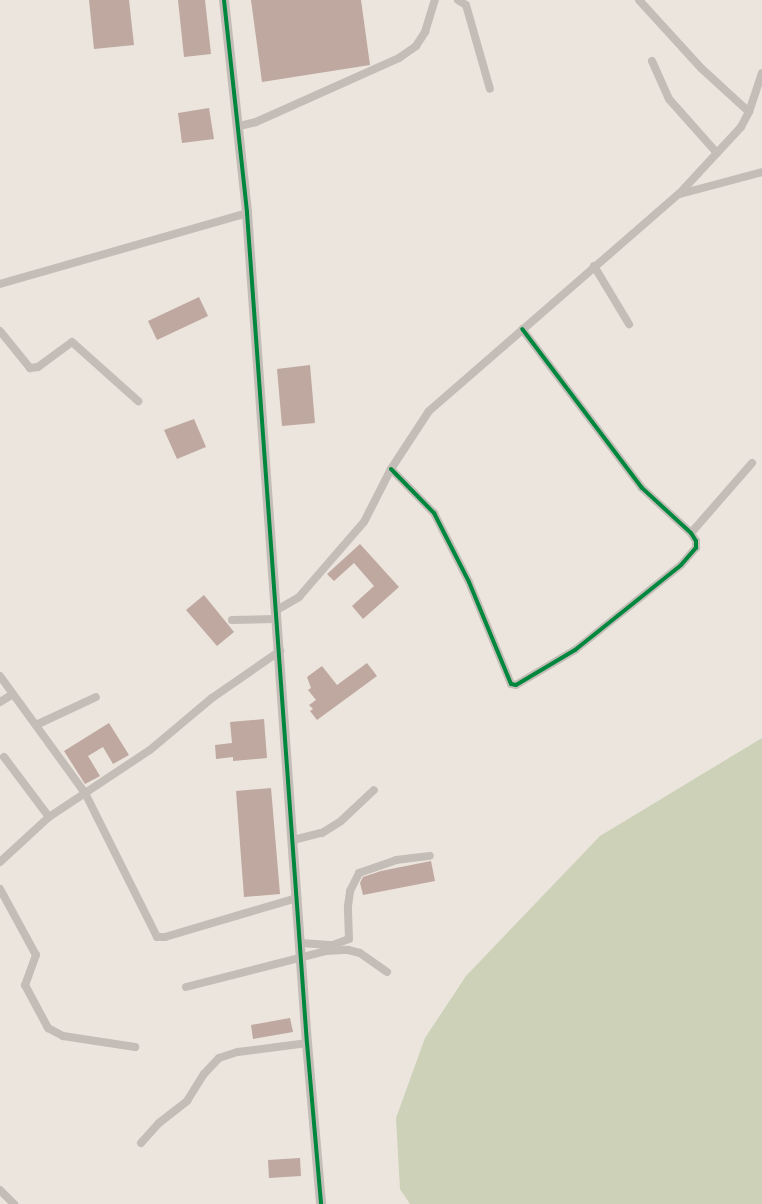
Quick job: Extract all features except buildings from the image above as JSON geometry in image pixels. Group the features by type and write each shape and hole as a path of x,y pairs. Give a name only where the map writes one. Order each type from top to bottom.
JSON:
{"street":[{"path":"224,0 247,213 275,615 280,651 307,1043 321,1204"},
{"path":"238,126 256,122 399,58 416,46 425,32 435,0"},
{"path":"458,0 466,5 490,89"},
{"path":"639,0 701,68 749,112"},
{"path":"652,61 669,99 717,153"},
{"path":"232,620 275,615 298,597 364,522 391,469 424,416 594,266 679,194 741,128 749,112 762,73"},
{"path":"679,194 762,172"},
{"path":"0,284 247,213"},
{"path":"594,266 629,324"},
{"path":"391,469 434,513 469,582 511,684 516,685 575,650 613,622 681,565 696,548 696,541 691,533 642,488 522,330"},
{"path":"0,331 30,368 38,367 72,342 138,401"},
{"path":"691,533 752,463"},
{"path":"0,862 49,817 150,750 212,698 280,651"},
{"path":"0,676 85,793 157,937 165,937 297,898"},
{"path":"0,702 13,694"},
{"path":"36,725 96,697"},
{"path":"4,758 49,817"},
{"path":"293,840 322,833 341,822 374,790"},
{"path":"301,943 333,945 350,939 348,906 350,891 359,873 396,860 430,856"},
{"path":"0,889 36,955 25,985 48,1028 63,1036 135,1047"},
{"path":"186,987 301,957 348,950 360,953 387,972"},
{"path":"141,1143 159,1123 187,1101 204,1074 219,1058 238,1052 307,1043"},
{"path":"1,1191 14,1204"}],"green space":[{"path":"762,738 762,1204 410,1204 400,1189 396,1118 425,1038 466,976 600,836"}],"cycle path":[{"path":"224,0 247,213 307,1043 321,1204"},
{"path":"391,469 434,513 469,582 511,684 516,685 575,650 681,565 696,548 696,541 691,533 642,488 522,329"}]}
